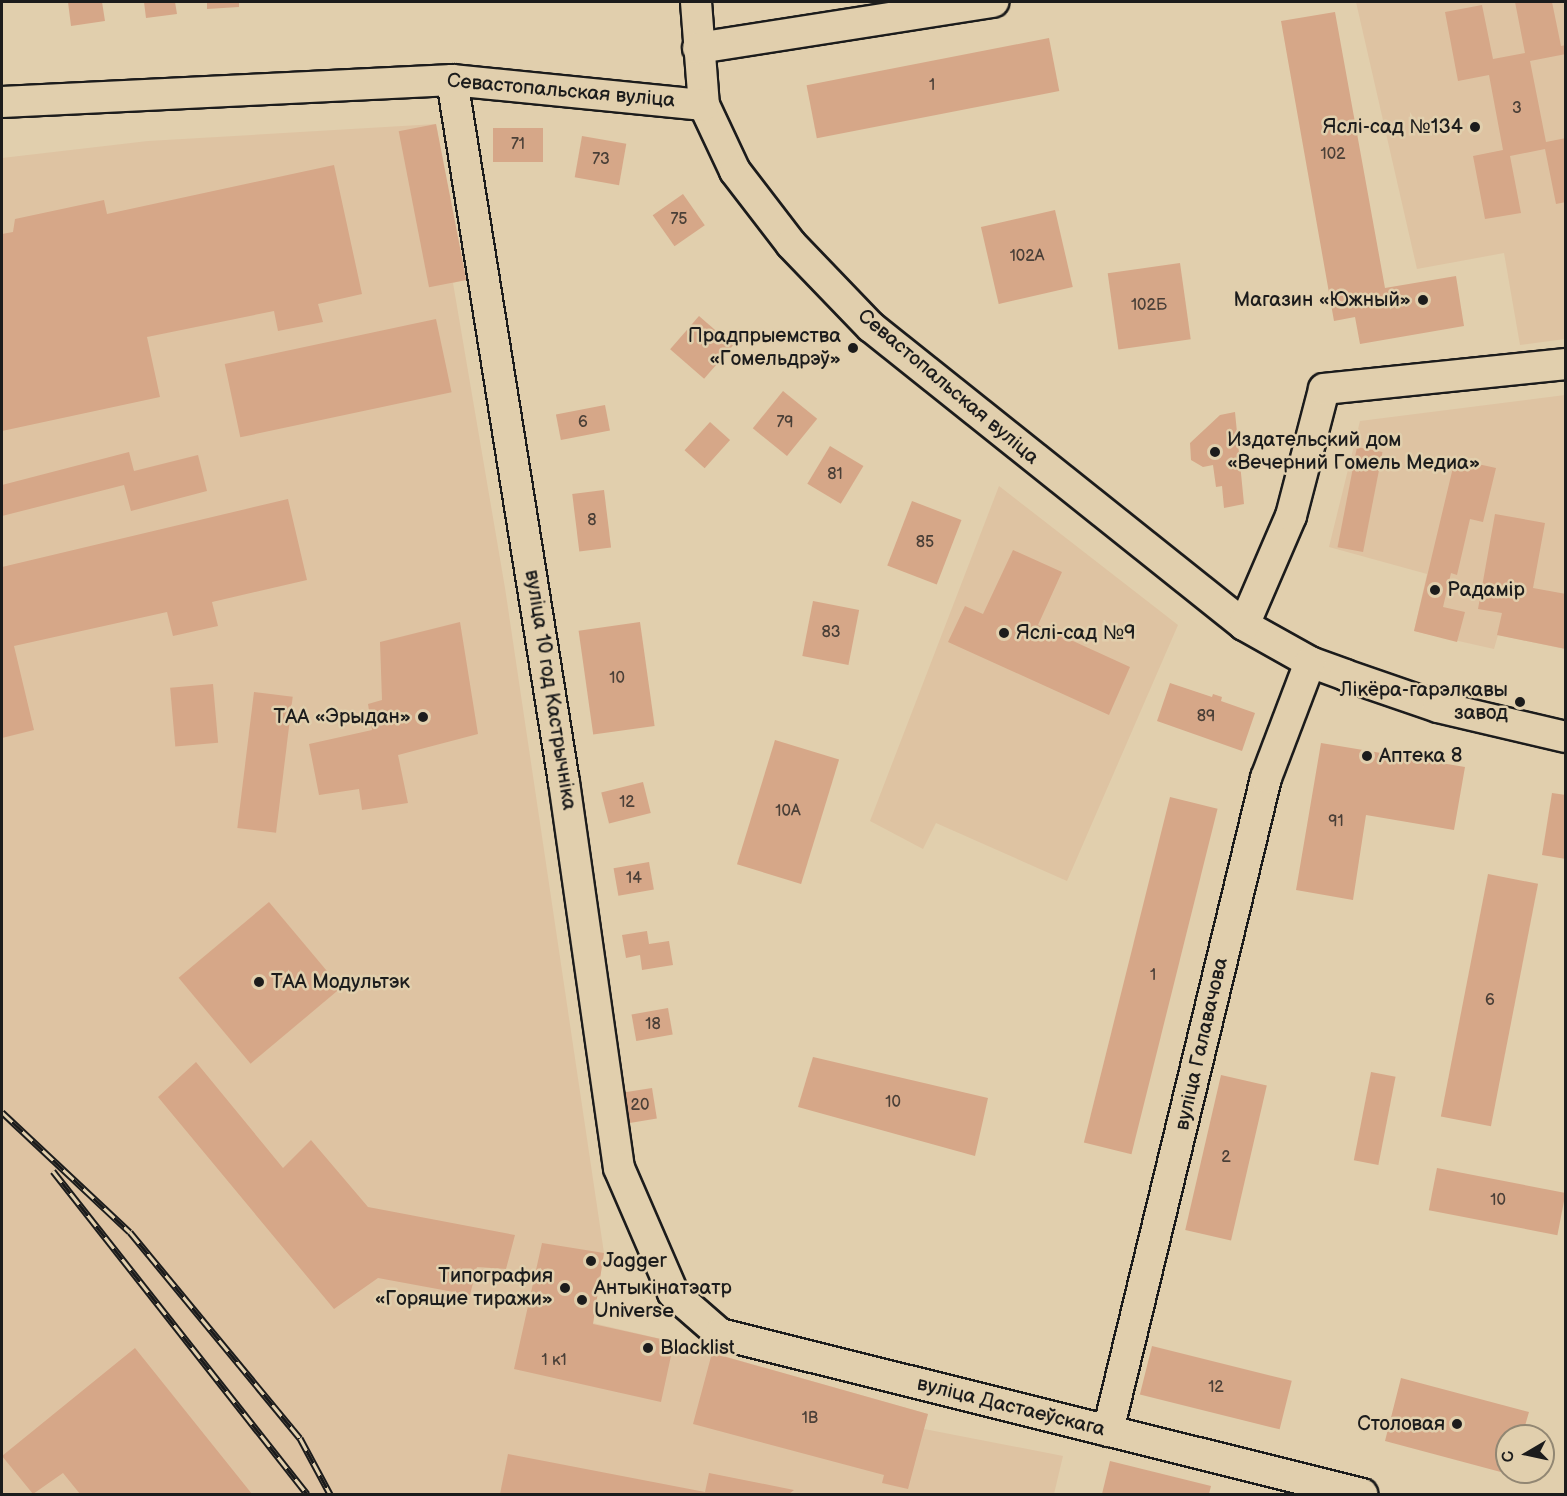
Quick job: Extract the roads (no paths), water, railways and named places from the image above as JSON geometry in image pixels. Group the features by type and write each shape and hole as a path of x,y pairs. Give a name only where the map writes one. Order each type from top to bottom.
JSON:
{"street":[{"path":"696,2 704,105"},
{"path":"698,48 993,2"},
{"name":"Севастопальская вуліца","path":"2,102 452,80 704,105 735,171 770,218 871,327 1244,625 1310,662 1438,707 1566,737"},
{"name":"вуліца 10 год Кастрычніка","path":"452,80 562,770 620,1168 673,1293"},
{"path":"1244,625 1291,516 1324,389 1566,364"},
{"name":"вуліца Галавачова","path":"1108,1431 1266,778 1310,662"},
{"name":"вуліца Дастаеўскага","path":"673,1293 720,1334 1362,1494"}],"railway":[{"path":"2,1112 130,1232 300,1438 330,1494"},
{"path":"53,1171 307,1494"}],"place":[{"name":"Яслі-сад №134","path":"1475,127"},
{"name":"Магазин «Южный»","path":"1423,300"},
{"name":"Прадпрыемства «Гомельдрэў»","path":"853,348"},
{"name":"Издательский дом «Вечерний Гомель Медиа»","path":"1215,452"},
{"name":"Радамір","path":"1435,590"},
{"name":"Яслі-сад №9","path":"1004,633"},
{"name":"Лікёра-гарэлкавы завод","path":"1520,702"},
{"name":"ТАА «Эрыдан»","path":"423,717"},
{"name":"Аптека 8","path":"1367,756"},
{"name":"ТАА Модультэк","path":"259,982"},
{"name":"Jagger","path":"591,1261"},
{"name":"Типография «Горящие тиражи»","path":"565,1288"},
{"name":"Антыкінатэатр Universe","path":"582,1300"},
{"name":"Blacklist","path":"648,1348"},
{"name":"Столовая","path":"1457,1424"}]}
